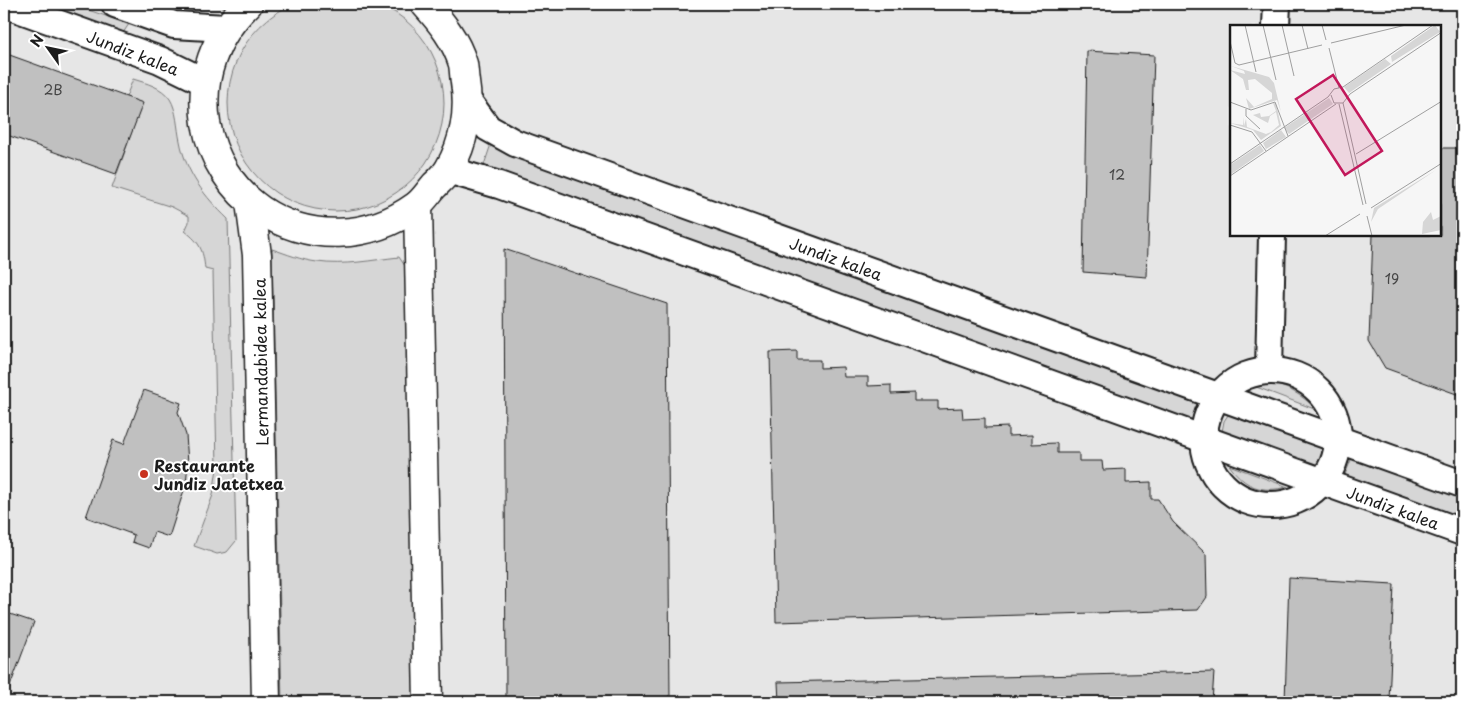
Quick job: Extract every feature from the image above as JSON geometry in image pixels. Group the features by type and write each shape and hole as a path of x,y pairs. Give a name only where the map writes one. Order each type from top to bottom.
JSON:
{"street":[{"name":"Jundiz kalea","path":"4,4 160,60 205,82"},
{"path":"115,4 174,25 226,28"},
{"path":"248,4 226,28 213,54 205,82 204,109 211,144 217,160 231,183 250,202 275,219 303,230 333,234 364,231 392,221 418,205 448,170 463,137 468,101 463,64 447,30 425,4"},
{"path":"1276,25 1277,4"},
{"name":"Jundiz kalea","path":"468,101 488,128 515,143 1462,484"},
{"name":"Jundiz kalea","path":"448,170 499,185 1462,532"},
{"name":"Lermandabidea kalea","path":"250,202 258,254 266,702"},
{"path":"418,205 428,702"},
{"path":"1269,371 1272,236"},
{"name":"Jundiz kalea","path":"1269,371 1288,373 1300,378 1326,397 1336,417 1339,439 1333,462 1324,482 1314,493 1283,505 1267,506 1241,498 1220,481 1208,457 1203,439 1206,421 1218,395 1232,381 1249,372 1269,371"}],"shaded area":[{"path":"308,-1 364,-1 377,3 396,13 426,43 436,62 443,92 442,124 436,144 426,163 396,193 377,203 357,209 336,211 315,209 295,203 276,193 246,163 236,144 230,124 228,103 230,82 236,62 246,43 276,13 295,3"},
{"path":"4,4 1462,4 1462,702 4,702"},
{"path":"34,4 71,4 129,24 123,33"},
{"path":"133,79 158,88 170,99 187,164 204,193 228,219 236,541 227,552 217,554 194,546 213,495 217,468 213,271 205,269 200,247 185,231 189,222 189,216 172,207 112,188 142,103 126,97"},
{"path":"491,144 1202,400 1194,423 483,168"},
{"path":"272,249 305,260 327,263 358,262 399,257 407,269 418,702 282,702"},
{"path":"1264,383 1293,391 1317,410 1251,385"},
{"path":"1230,412 1323,444 1321,457 1315,466 1222,432 1224,421"},
{"path":"1353,455 1462,495 1462,519 1344,477"},
{"path":"1229,465 1288,487 1262,489 1255,487 1242,479"}],"building":[{"path":"1087,51 1154,55 1147,277 1083,272"},
{"path":"4,53 143,103 116,174 4,134"},
{"path":"1441,148 1462,148 1462,396 1385,368 1369,341 1373,236 1441,236"},
{"path":"504,249 667,304 670,702 506,702"},
{"path":"797,351 797,360 820,360 820,368 843,367 844,377 868,377 868,386 891,385 891,394 914,393 914,401 938,401 938,409 962,408 963,419 985,418 985,428 1008,427 1008,436 1032,435 1032,444 1057,443 1057,453 1079,453 1079,461 1102,461 1103,470 1126,469 1126,483 1151,482 1151,499 1158,499 1173,522 1206,554 1207,597 1198,610 776,622 770,352"},
{"name":"Restaurante Jundiz Jatetxea","path":"144,390 181,403 178,412 186,435 188,463 186,484 169,537 154,532 149,548 132,542 134,535 86,517 113,440 124,444"},
{"path":"1289,578 1394,584 1389,702 1285,702"},
{"path":"4,612 34,622 6,697 4,697"},
{"path":"1214,672 1212,702 779,702 778,682"}],"place":[{"name":"Restaurante Jundiz Jatetxea","path":"144,474"}]}
